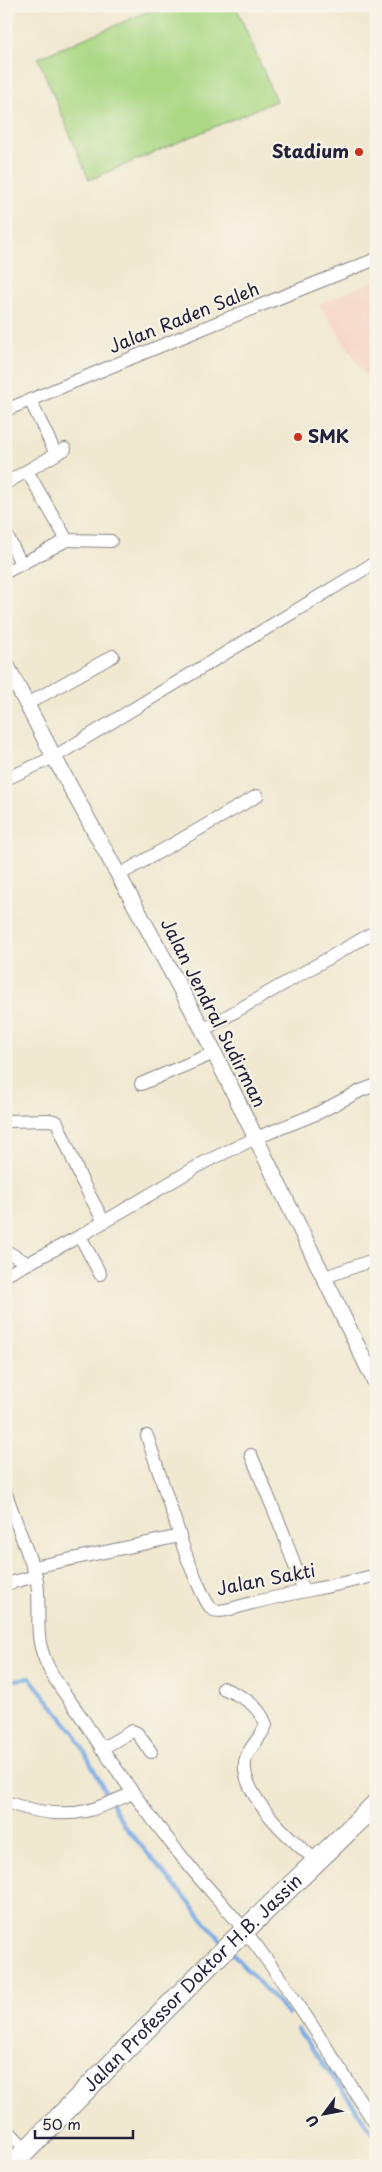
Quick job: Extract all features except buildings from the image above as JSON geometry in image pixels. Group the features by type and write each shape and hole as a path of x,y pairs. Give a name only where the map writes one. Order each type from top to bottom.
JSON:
{"highway":[{"name":"Jalan Professor Doktor H.B. Jassin","path":"11,2166 214,1959 376,1804"}],"street":[{"name":"Jalan Raden Saleh","path":"6,410 376,258"},
{"path":"6,483 61,452 30,400"},
{"path":"27,471 67,540"},
{"path":"6,534 22,563"},
{"path":"6,572 67,540 111,541"},
{"path":"6,780 54,757 376,562"},
{"path":"27,704 113,656"},
{"name":"Jalan Jendral Sudirman","path":"6,664 54,757 203,1030 376,1384"},
{"path":"119,875 258,796"},
{"path":"203,1030 376,931"},
{"path":"141,1084 214,1053"},
{"path":"6,1275 80,1236 205,1162 256,1138 316,1114 360,1091 376,1085"},
{"path":"6,1121 50,1120 57,1122 82,1181 104,1222"},
{"path":"80,1236 100,1274"},
{"path":"6,1251 27,1264"},
{"path":"325,1277 376,1259"},
{"path":"6,1584 35,1571 180,1536 147,1436"},
{"path":"251,1455 283,1532 303,1590"},
{"path":"6,1494 39,1585 39,1636 43,1655 101,1749 333,2057 376,2125"},
{"name":"Jalan Sakti","path":"180,1536 196,1580 213,1610 234,1608 303,1590 376,1575"},
{"path":"223,1688 247,1699 260,1713 266,1725 248,1754 245,1763 247,1775 256,1798 285,1834 317,1861"},
{"path":"101,1749 132,1731 137,1733 151,1752"},
{"path":"6,1802 46,1813 86,1811 133,1793"},
{"path":"6,2128 26,2150"}],"shaded area":[{"path":"376,280 376,391 319,304"}],"green space":[{"path":"161,6 236,6 276,101 89,180 38,58"}],"waterway":[{"path":"6,1681 30,1678 75,1734 123,1824 223,1943"},
{"path":"231,1952 288,2014"},
{"path":"298,2030 376,2138"}],"place":[{"name":"Stadium","path":"359,152"},
{"name":"SMK","path":"298,437"}]}
